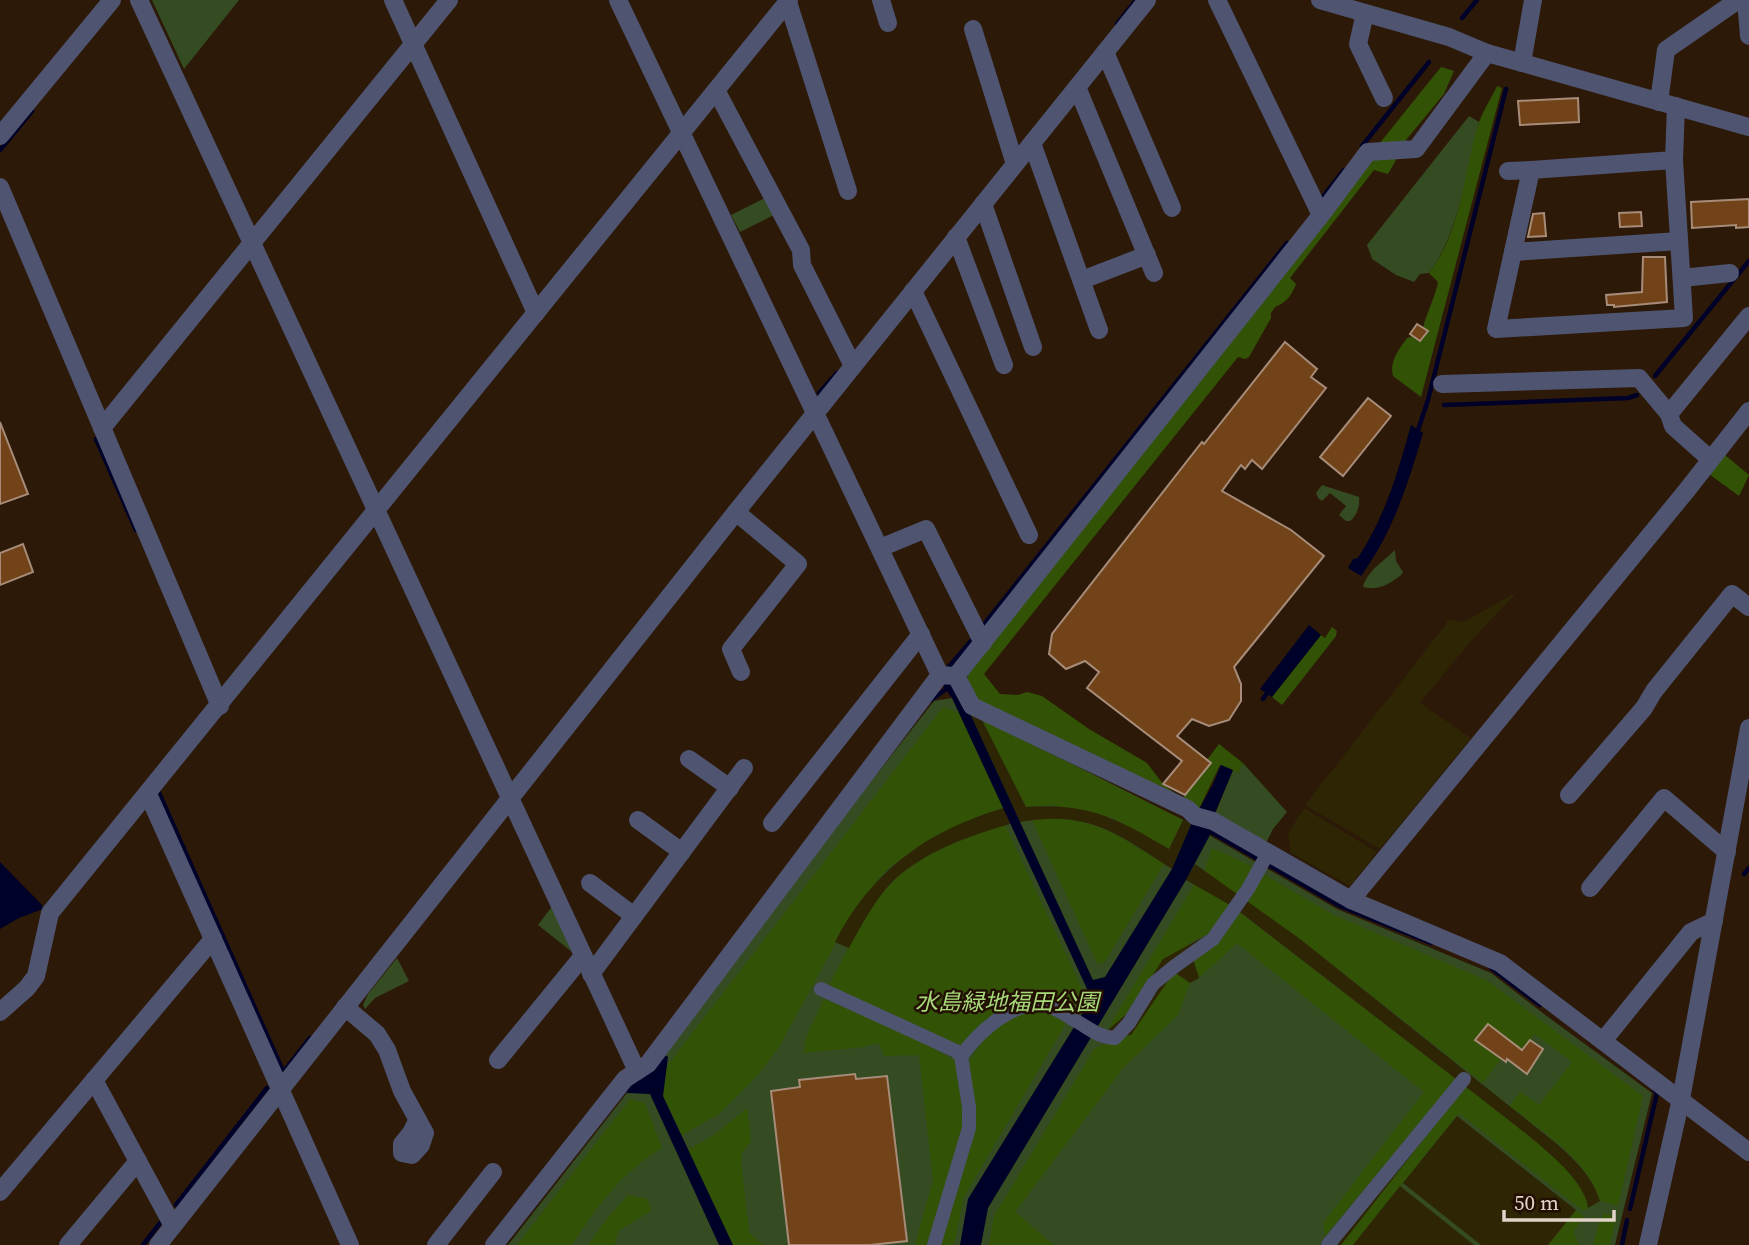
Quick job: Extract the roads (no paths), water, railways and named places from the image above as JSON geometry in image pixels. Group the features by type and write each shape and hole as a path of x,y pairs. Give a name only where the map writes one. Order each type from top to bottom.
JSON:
{"street":[{"path":"0,136 112,0"},
{"path":"139,0 637,1071"},
{"path":"393,0 536,313"},
{"path":"102,428 449,0"},
{"path":"881,0 888,23"},
{"path":"158,1245 736,512 1147,0"},
{"path":"1217,0 1321,215"},
{"path":"1522,63 1533,0"},
{"path":"1531,170 1496,328 1684,318 1674,160 1667,104 1666,50 1738,0"},
{"path":"1746,0 1749,36"},
{"path":"0,1012 27,988 36,976 50,913 788,1"},
{"path":"788,1 848,191"},
{"path":"1324,1 1449,37 1487,53 1749,127"},
{"path":"623,3 681,133 920,634 972,706 1188,809 1195,816 1213,821 1265,859 1351,900 1500,963 1749,1152"},
{"path":"1365,13 1358,44 1384,98"},
{"path":"973,29 1015,164"},
{"path":"1105,52 1172,208"},
{"path":"494,1245 625,1079 648,1064 948,676 983,643 1368,152 1416,149 1487,53"},
{"path":"1077,87 1154,273"},
{"path":"716,90 801,250 802,265 853,366"},
{"path":"1032,143 1098,330"},
{"path":"1508,171 1674,160"},
{"path":"0,187 219,706"},
{"path":"983,204 1033,347"},
{"path":"956,237 1004,365"},
{"path":"1513,252 1679,240"},
{"path":"1082,280 1147,255"},
{"path":"1682,278 1730,273"},
{"path":"913,291 1029,535"},
{"path":"1668,414 1749,317"},
{"path":"1442,384 1639,378 1668,414 1673,426 1710,459"},
{"path":"1351,900 1679,501 1749,411"},
{"path":"736,512 798,564 731,649 741,672"},
{"path":"880,548 926,529 983,643"},
{"path":"1569,795 1644,708 1654,691 1732,594 1749,607"},
{"path":"772,823 920,634"},
{"path":"1648,1245 1681,1099 1749,728"},
{"path":"689,759 730,788"},
{"path":"592,974 744,768"},
{"path":"148,794 349,1245"},
{"path":"1590,888 1664,798 1727,852"},
{"path":"638,820 682,852"},
{"path":"961,1056 1006,1015 1016,1009 1035,1005 1054,1008 1103,1037 1115,1038 1129,1023 1153,984 1213,939 1265,859"},
{"path":"590,883 634,916"},
{"path":"1606,1043 1691,932 1714,921"},
{"path":"0,1192 213,939"},
{"path":"498,1060 583,956"},
{"path":"821,989 956,1051 961,1056 969,1107 969,1128 934,1245"},
{"path":"345,1007 377,1034 417,1121"},
{"path":"1328,1245 1464,1079"},
{"path":"94,1080 173,1226"},
{"path":"68,1245 138,1161"},
{"path":"436,1245 493,1172"}],"water":[{"path":"1411,425 1423,433 1411,471 1391,525 1361,576 1348,568 1368,542 1383,510"},
{"path":"1309,625 1321,635 1272,697 1260,689"},
{"path":"955,681 1093,980 1105,977 1172,869 1193,820 1212,825 1210,835 1186,880 988,1208 981,1245 960,1245 968,1199 1087,1006 1088,991 952,698 940,682"},
{"path":"1221,765 1233,770 1213,818 1197,813 1213,784"},
{"path":"0,862 43,909 0,929"},
{"path":"660,1051 668,1057 663,1096 733,1245 719,1245 650,1094 628,1093 623,1090"}],"waterway":[{"path":"1117,24 1136,0"},
{"path":"1462,18 1477,0"},
{"path":"1362,146 1429,62"},
{"path":"1417,433 1428,400 1506,89"},
{"path":"0,150 32,111"},
{"path":"1322,198 1344,170"},
{"path":"982,627 1287,243"},
{"path":"1655,376 1749,261"},
{"path":"819,393 837,373"},
{"path":"1444,405 1628,398 1637,395"},
{"path":"96,439 136,530"},
{"path":"947,669 971,641"},
{"path":"931,700 949,687"},
{"path":"1263,699 1269,690"},
{"path":"159,793 283,1071"},
{"path":"1206,829 1340,906 1431,943"},
{"path":"1744,874 1749,868"},
{"path":"1491,968 1540,1005"},
{"path":"285,1070 310,1038"},
{"path":"176,1205 267,1088"},
{"path":"1630,1209 1657,1093 1654,1090"},
{"path":"1622,1245 1627,1220"},
{"path":"143,1245 160,1223"}],"park label":[{"name":"水島緑地福田公園","path":"1007,1002"}]}
